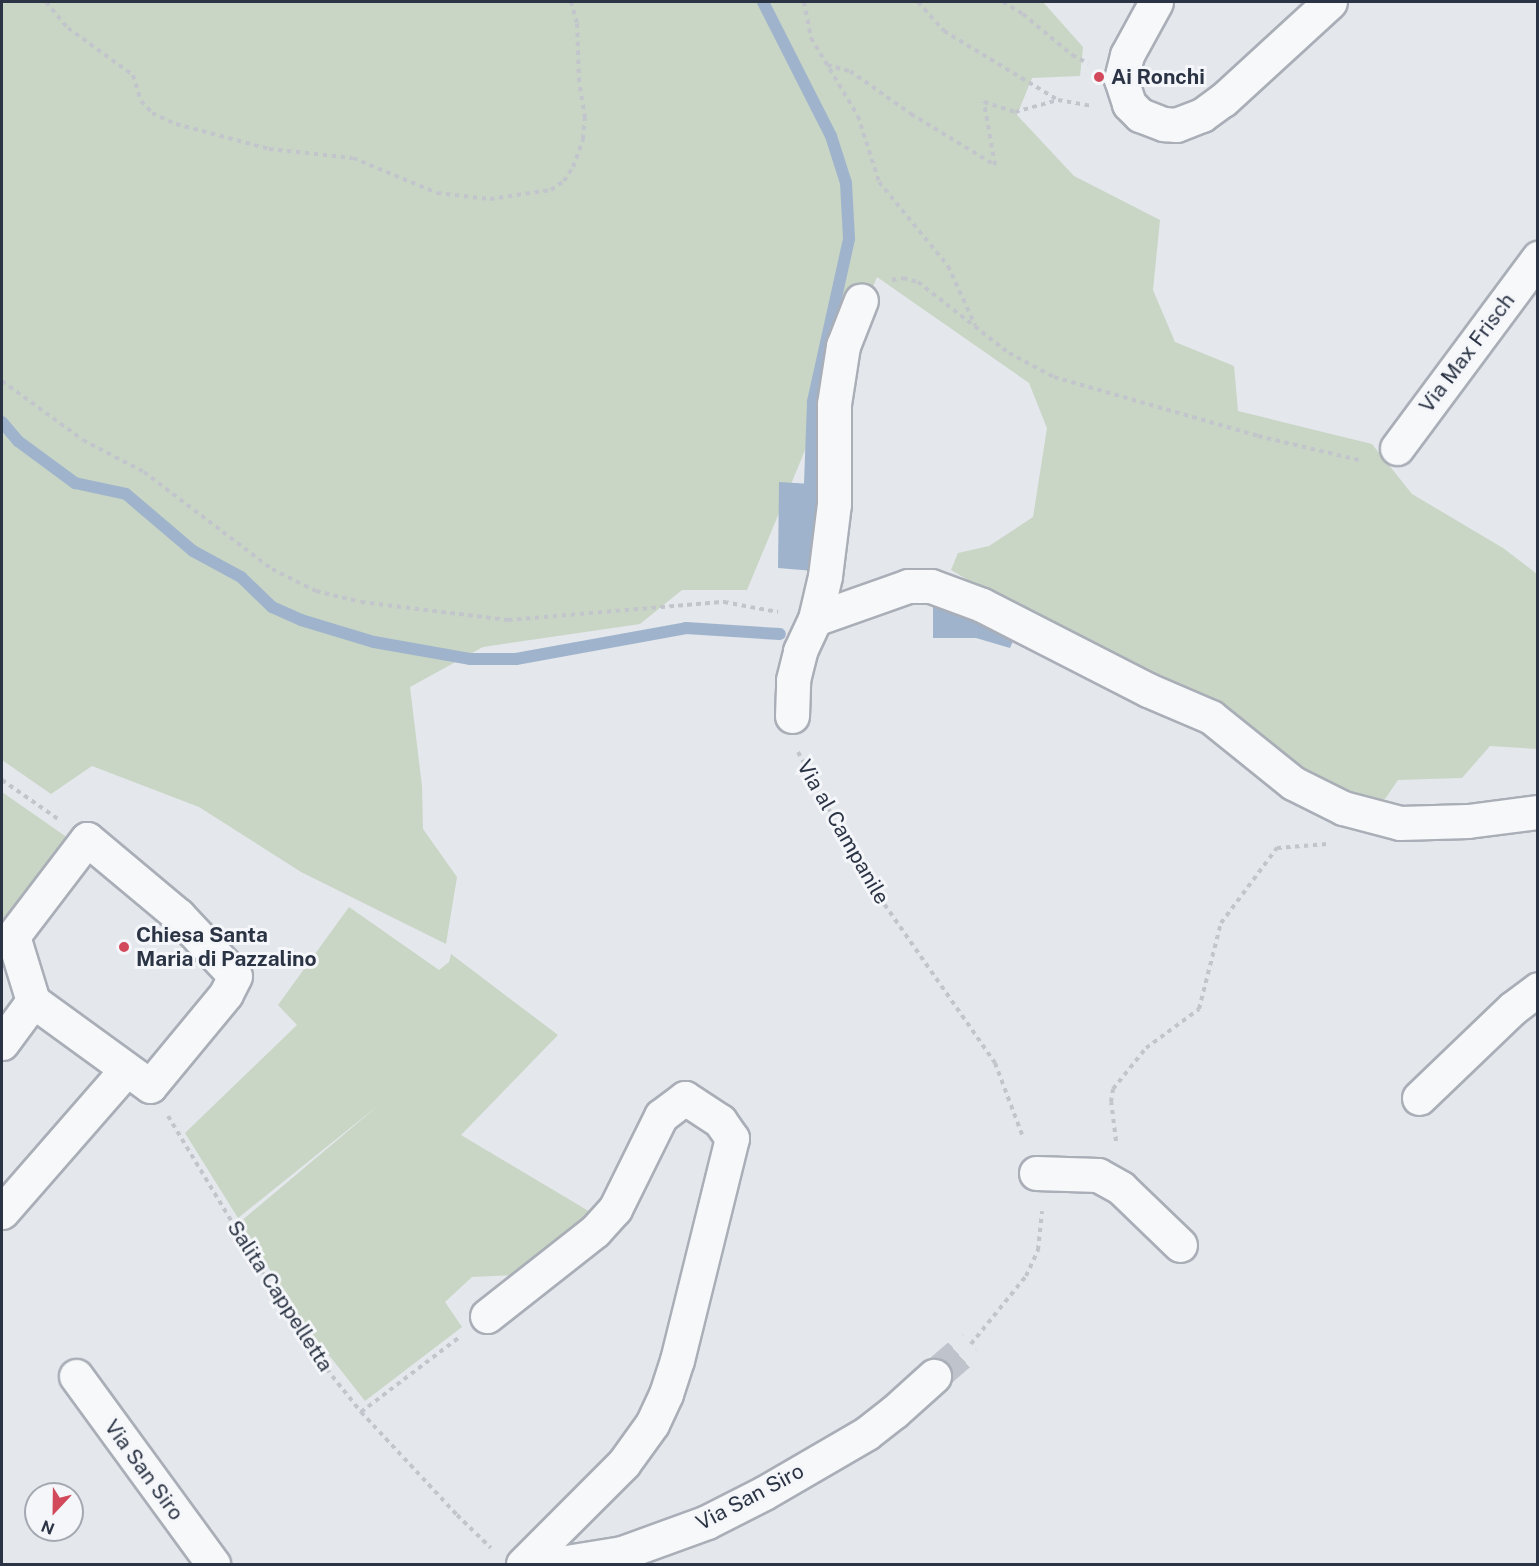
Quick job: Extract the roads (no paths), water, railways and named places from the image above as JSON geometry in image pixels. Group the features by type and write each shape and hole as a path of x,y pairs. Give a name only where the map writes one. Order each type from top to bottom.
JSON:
{"street":[{"path":"1156,2 1127,55 1121,79 1129,104 1140,115 1158,122 1176,125 1202,116 1223,100 1330,2"},
{"name":"Via Max Frisch","path":"1397,448 1538,258"},
{"path":"792,716 793,680 800,651 815,620 825,576 834,504 836,392 843,346 861,300"},
{"path":"815,620 908,586 931,586 955,593 1148,690 1211,717 1293,783 1343,808 1400,823 1468,820 1538,812"},
{"path":"2,1212 226,994 235,975 178,915 87,839 13,936 33,1001 138,1078"},
{"path":"1419,1098 1512,1008 1538,989"},
{"path":"2,1043 33,1001"},
{"path":"488,1316 595,1231 615,1209 661,1116 685,1098 720,1121 732,1138 680,1350 666,1394 652,1424 624,1464 512,1560"},
{"path":"1036,1173 1098,1175 1121,1188 1180,1245"},
{"name":"Via San Siro","path":"76,1376 213,1564"},
{"name":"Via San Siro","path":"554,1564 622,1552 663,1540 707,1522 764,1494 867,1432 894,1413 929,1380"}],"water":[{"path":"779,482 827,485 814,571 778,568"},
{"path":"933,601 1016,634 1010,648 976,638 933,638"}],"waterway":[{"path":"763,2 831,136 846,183 849,239 813,402 810,484 806,499"},
{"path":"2,422 18,441 75,483 126,494 193,551 241,577 272,607 301,620 374,642 470,659 516,659 686,628 780,634"}],"tunnel":[{"path":"934,1376 971,1344"}],"place":[{"name":"Ai Ronchi","path":"1099,77"},
{"name":"Chiesa Santa Maria di Pazzalino","path":"124,947"}]}
